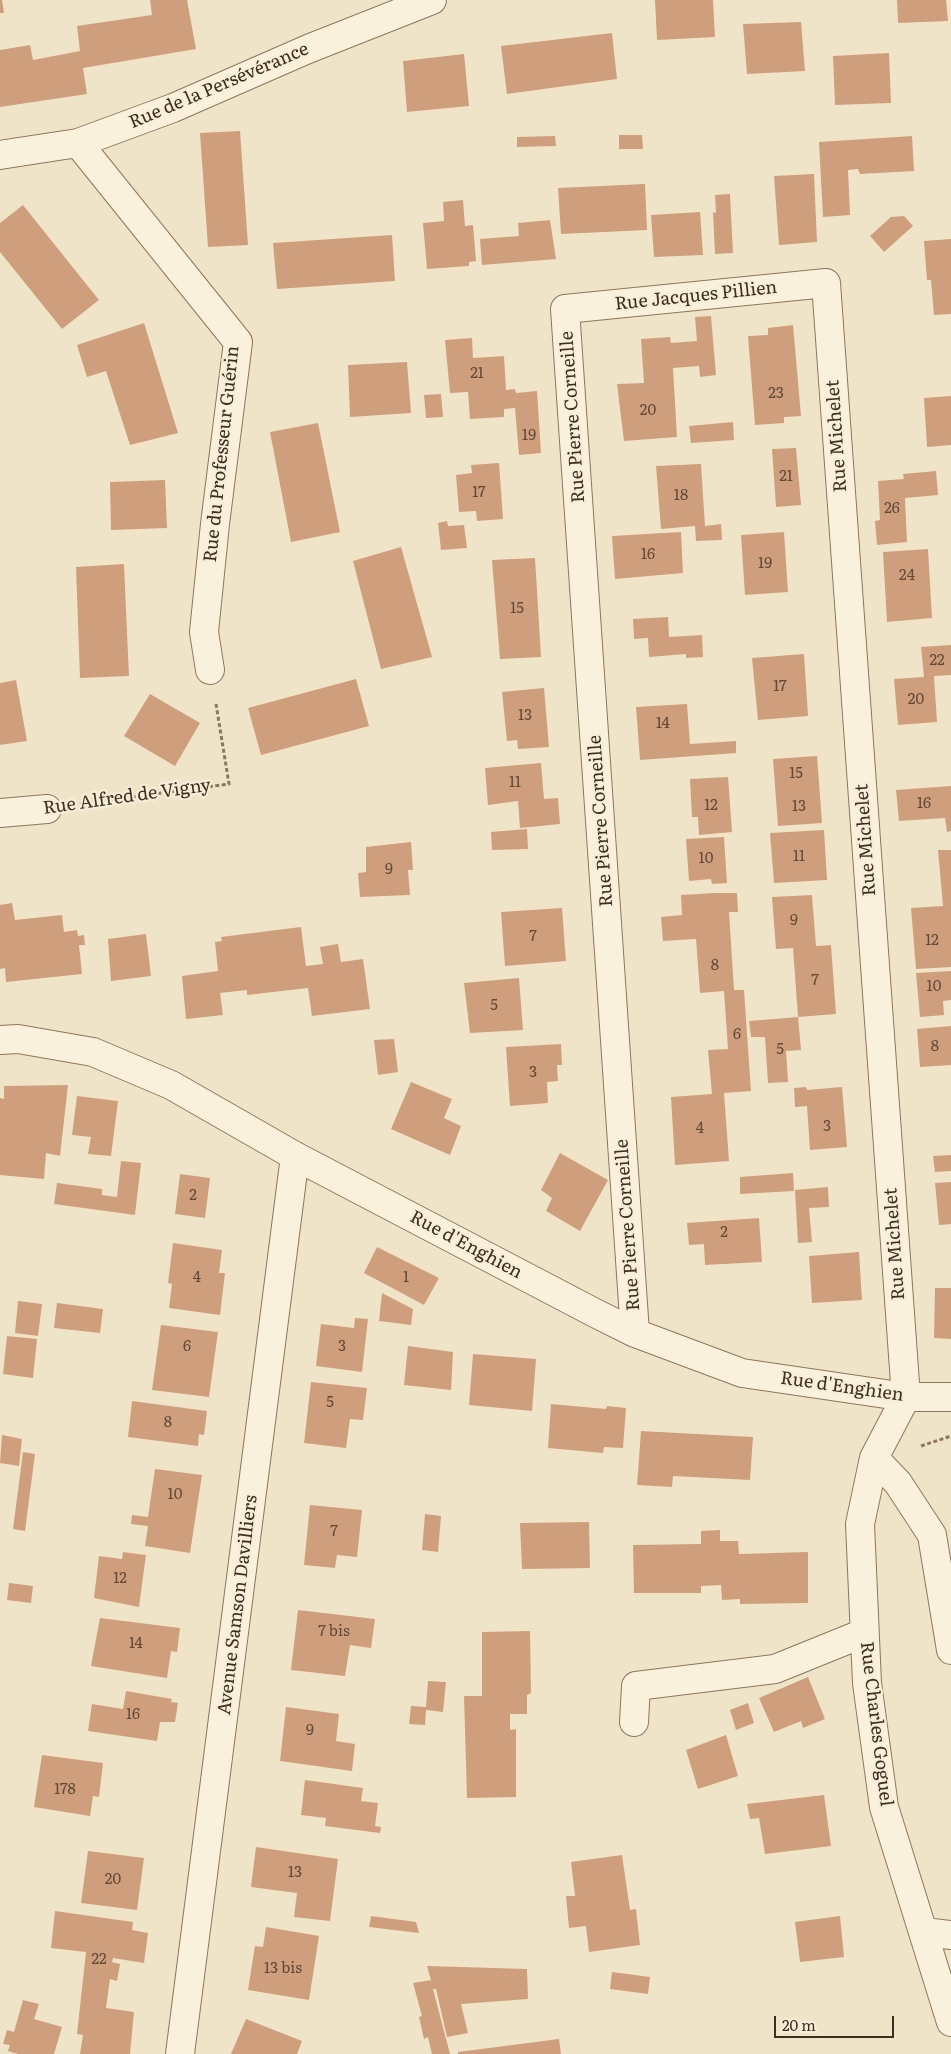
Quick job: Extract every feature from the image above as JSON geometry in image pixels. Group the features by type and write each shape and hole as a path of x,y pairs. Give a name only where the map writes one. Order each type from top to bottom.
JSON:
{"street":[{"name":"Rue de la Persévérance","path":"0,155 78,143 173,108 308,49 432,0"},
{"name":"Rue du Professeur Guérin","path":"78,143 238,342 214,524 204,632 210,670"},
{"name":"Rue Jacques Pillien","path":"566,309 826,283"},
{"name":"Rue Michelet","path":"826,283 906,1397"},
{"name":"Rue Pierre Corneille","path":"566,309 635,1333"},
{"name":"Rue Alfred de Vigny","path":"0,813 47,809"},
{"name":"Rue d'Enghien","path":"0,1040 18,1039 93,1052 171,1085 295,1156 635,1333 742,1373 906,1397 951,1397"},
{"name":"Avenue Samson Davilliers","path":"180,2054 295,1156"},
{"name":"Rue Charles Goguel","path":"906,1397 874,1458 860,1524 867,1684 884,1806 951,2022"},
{"path":"874,1458 898,1484 932,1536 951,1650"},
{"path":"634,1722 636,1686 775,1669 864,1633"},
{"path":"924,1932 951,1935"}],"path":[{"name":"Rue Alfred de Vigny","path":"47,809 229,784 210,670"},
{"path":"898,1484 906,1460 924,1444 951,1436"}],"building":[{"path":"0,0 2,0 4,13 0,13"},
{"path":"150,0 187,0 196,49 83,68 87,94 0,107 0,50 30,45 33,60 80,51 77,26 152,15"},
{"path":"655,0 713,0 715,37 657,40"},
{"path":"897,0 946,0 948,21 898,23"},
{"path":"801,22 805,71 747,74 743,24"},
{"path":"612,33 617,79 507,94 501,46"},
{"path":"889,53 891,103 835,105 833,56"},
{"path":"464,54 469,106 407,112 403,61"},
{"path":"240,131 248,245 208,247 200,133"},
{"path":"619,135 642,135 643,149 619,149"},
{"path":"555,136 556,146 517,147 517,137"},
{"path":"912,136 914,171 860,174 858,169 848,170 850,215 823,217 819,142"},
{"path":"814,174 817,242 779,245 774,176"},
{"path":"645,184 647,230 561,234 558,188"},
{"path":"730,194 733,253 715,254 713,212 716,213 715,195"},
{"path":"463,200 465,226 473,225 476,261 469,262 469,266 427,269 423,223 444,221 443,202"},
{"path":"23,205 99,300 62,329 0,252 0,223"},
{"path":"700,212 703,255 654,257 651,215"},
{"path":"904,216 913,226 884,252 870,236 891,217"},
{"path":"550,220 556,259 482,265 480,239 519,236 518,223"},
{"path":"392,235 395,281 277,289 273,243"},
{"path":"951,239 951,314 934,315 931,280 927,280 924,241"},
{"path":"711,316 716,375 700,377 699,366 673,368 677,437 624,441 617,384 644,383 641,339 670,337 671,343 697,341 695,317"},
{"path":"144,323 178,433 130,445 106,371 87,377 77,345"},
{"path":"793,325 801,416 784,417 784,423 755,425 748,336 768,335 768,328"},
{"path":"472,338 473,358 504,356 506,390 515,389 516,393 537,391 541,453 519,455 515,408 504,409 504,417 470,419 468,392 450,393 445,340"},
{"path":"407,362 411,413 350,417 348,365"},
{"path":"441,394 443,417 426,418 424,395"},
{"path":"951,396 951,445 927,447 924,398"},
{"path":"733,422 734,440 691,443 689,426"},
{"path":"318,423 340,532 291,542 270,432"},
{"path":"796,448 801,505 776,507 772,449"},
{"path":"499,463 503,519 477,521 476,511 459,512 456,475 472,473 471,465"},
{"path":"701,464 705,526 721,524 722,540 696,541 695,526 661,529 656,466"},
{"path":"936,471 938,495 905,498 907,542 877,545 875,521 880,520 878,481 904,479 903,474"},
{"path":"165,480 167,528 111,530 110,482"},
{"path":"447,521 448,526 464,525 467,548 441,550 438,523"},
{"path":"681,532 683,573 615,579 612,536"},
{"path":"784,532 788,592 745,595 741,535"},
{"path":"401,547 432,657 381,669 353,561"},
{"path":"928,549 932,618 887,622 883,552"},
{"path":"535,558 541,657 500,659 492,560"},
{"path":"124,564 129,676 80,678 76,567"},
{"path":"668,617 669,637 702,635 703,657 686,658 686,654 649,657 648,638 634,639 633,619"},
{"path":"951,645 951,675 934,676 937,722 898,725 894,679 924,677 921,647"},
{"path":"804,654 808,716 758,720 752,658"},
{"path":"356,679 369,726 261,755 248,708"},
{"path":"16,680 27,741 0,745 0,683"},
{"path":"544,688 549,747 518,749 517,740 507,741 502,692"},
{"path":"150,694 200,723 175,766 124,736"},
{"path":"687,704 690,744 736,741 736,753 640,760 636,707"},
{"path":"817,756 822,823 778,826 773,759"},
{"path":"541,763 544,799 558,798 560,824 520,828 518,801 488,805 485,768"},
{"path":"728,777 732,832 699,835 698,817 692,817 690,779"},
{"path":"951,786 951,831 947,832 945,818 899,821 896,790"},
{"path":"527,829 528,849 492,850 491,832"},
{"path":"824,830 827,880 774,883 770,833"},
{"path":"724,837 727,883 712,884 711,879 689,881 686,839"},
{"path":"411,842 413,870 408,870 410,895 360,897 358,873 366,872 366,847"},
{"path":"938,850 951,850 951,967 916,969 911,908 943,906"},
{"path":"737,893 738,912 729,912 734,990 744,990 751,1091 724,1093 729,1161 675,1165 671,1097 712,1094 708,1050 728,1049 724,991 700,993 696,939 663,941 661,917 682,915 681,895"},
{"path":"812,895 816,946 831,945 836,1014 798,1017 793,948 776,949 772,897"},
{"path":"12,903 15,920 62,915 64,932 77,930 78,936 84,935 85,945 79,945 82,974 6,982 5,968 0,969 0,905"},
{"path":"562,908 566,961 505,966 501,912"},
{"path":"301,927 306,966 323,964 320,947 338,944 341,962 363,959 370,1009 312,1016 308,988 247,995 247,990 220,993 223,1015 186,1019 182,976 218,971 215,942 222,941 221,937"},
{"path":"146,934 151,976 111,981 108,939"},
{"path":"951,971 951,1000 943,1001 944,1015 920,1017 916,973"},
{"path":"519,978 523,1030 470,1033 464,983"},
{"path":"798,1017 801,1050 786,1051 788,1082 768,1083 765,1037 751,1037 749,1021"},
{"path":"951,1026 951,1065 920,1067 917,1029"},
{"path":"394,1039 398,1072 378,1075 374,1040"},
{"path":"561,1044 562,1065 557,1065 558,1081 547,1082 548,1103 510,1106 506,1047"},
{"path":"411,1082 452,1099 444,1118 461,1126 450,1155 391,1129"},
{"path":"68,1085 60,1156 46,1153 44,1179 0,1175 0,1098 4,1099 4,1086"},
{"path":"806,1087 807,1090 842,1087 847,1147 810,1150 807,1106 795,1107 794,1088"},
{"path":"77,1096 118,1101 111,1156 88,1154 91,1137 72,1135"},
{"path":"560,1153 608,1180 580,1231 546,1211 552,1198 541,1190"},
{"path":"951,1155 951,1171 935,1172 933,1156"},
{"path":"121,1161 141,1163 135,1215 54,1204 57,1183 102,1189 102,1195 117,1197"},
{"path":"793,1173 794,1191 740,1194 740,1177"},
{"path":"180,1174 210,1178 205,1218 175,1214"},
{"path":"951,1182 951,1224 939,1225 935,1183"},
{"path":"828,1187 829,1207 809,1208 812,1242 798,1243 795,1190"},
{"path":"759,1218 762,1262 705,1265 704,1244 689,1245 687,1223"},
{"path":"173,1243 222,1250 219,1273 225,1273 220,1315 169,1308 172,1284 168,1283"},
{"path":"377,1247 439,1278 424,1305 364,1273"},
{"path":"859,1252 862,1300 812,1303 809,1256"},
{"path":"935,1288 951,1288 951,1339 934,1338"},
{"path":"382,1293 413,1309 411,1325 379,1321"},
{"path":"18,1301 42,1304 38,1336 15,1333"},
{"path":"57,1303 103,1309 100,1333 54,1328"},
{"path":"355,1318 368,1319 362,1372 316,1366 321,1324 354,1328"},
{"path":"161,1325 218,1332 209,1397 152,1390"},
{"path":"7,1336 37,1339 33,1378 3,1374"},
{"path":"408,1346 453,1352 451,1390 404,1385"},
{"path":"473,1354 536,1359 532,1411 469,1405"},
{"path":"311,1382 367,1388 363,1420 350,1419 346,1448 304,1443"},
{"path":"132,1401 207,1411 204,1435 199,1434 198,1446 128,1437"},
{"path":"551,1404 606,1409 607,1406 626,1408 623,1448 604,1447 603,1453 548,1448"},
{"path":"641,1431 753,1437 750,1480 673,1476 672,1487 637,1485"},
{"path":"2,1435 22,1439 19,1466 0,1463"},
{"path":"23,1452 35,1454 25,1531 13,1529"},
{"path":"155,1469 202,1475 190,1553 145,1546 148,1526 131,1524 132,1515 148,1517"},
{"path":"310,1505 362,1510 357,1557 337,1555 335,1568 304,1565"},
{"path":"425,1514 441,1516 438,1552 422,1550"},
{"path":"589,1522 590,1568 522,1569 520,1523"},
{"path":"720,1530 720,1541 738,1541 739,1554 808,1552 808,1603 740,1604 740,1599 722,1600 721,1585 701,1586 701,1593 634,1593 633,1545 701,1544 701,1531"},
{"path":"123,1552 146,1555 139,1607 94,1598 99,1556 122,1559"},
{"path":"9,1583 33,1586 31,1603 7,1600"},
{"path":"298,1610 375,1619 371,1648 350,1645 345,1676 291,1670"},
{"path":"100,1618 180,1628 177,1652 171,1651 167,1678 91,1666"},
{"path":"530,1631 531,1693 527,1695 527,1714 510,1714 510,1730 516,1729 516,1797 467,1798 464,1696 482,1696 482,1632"},
{"path":"808,1677 825,1719 803,1728 801,1721 774,1732 759,1698"},
{"path":"428,1681 446,1682 443,1712 426,1710 425,1725 409,1724 411,1706 426,1707"},
{"path":"126,1691 172,1699 171,1702 178,1703 175,1722 160,1722 157,1741 88,1731 92,1704 123,1709"},
{"path":"748,1703 754,1723 736,1730 730,1710"},
{"path":"286,1707 339,1714 336,1741 355,1744 352,1771 280,1761"},
{"path":"726,1735 738,1776 698,1789 686,1750"},
{"path":"42,1755 103,1763 99,1797 93,1796 90,1816 34,1807"},
{"path":"305,1780 363,1788 361,1801 378,1803 375,1826 381,1827 380,1833 325,1826 326,1818 301,1815"},
{"path":"824,1795 831,1846 765,1854 759,1818 750,1819 747,1804"},
{"path":"256,1847 338,1859 330,1921 294,1917 297,1893 251,1887"},
{"path":"88,1851 144,1858 137,1910 81,1903"},
{"path":"622,1855 630,1910 636,1909 640,1945 589,1952 586,1926 569,1928 566,1896 575,1896 571,1862"},
{"path":"55,1911 133,1922 132,1930 148,1933 144,1963 113,1958 112,1962 120,1964 117,1981 110,1979 106,2008 134,2012 130,2054 80,2054 83,2035 77,2034 86,1952 51,1948"},
{"path":"371,1916 416,1922 419,1933 369,1927"},
{"path":"840,1916 844,1957 800,1962 795,1922"},
{"path":"266,1927 319,1936 309,2000 248,1990 255,1946 263,1947"},
{"path":"427,1966 527,1969 528,1999 461,2004 468,2033 447,2037 436,1989 433,1989 450,2054 432,2054 428,2037 424,2039 419,2017 422,2016 413,1983 431,1980"},
{"path":"612,1972 650,1977 648,1994 610,1989"},
{"path":"23,2000 39,2004 34,2019 62,2027 54,2054 18,2054 8,2051 10,2045 3,2044 7,2030 14,2032"},
{"path":"246,2019 302,2041 297,2054 231,2054"},
{"path":"559,2039 561,2054 458,2054 458,2052"}]}
